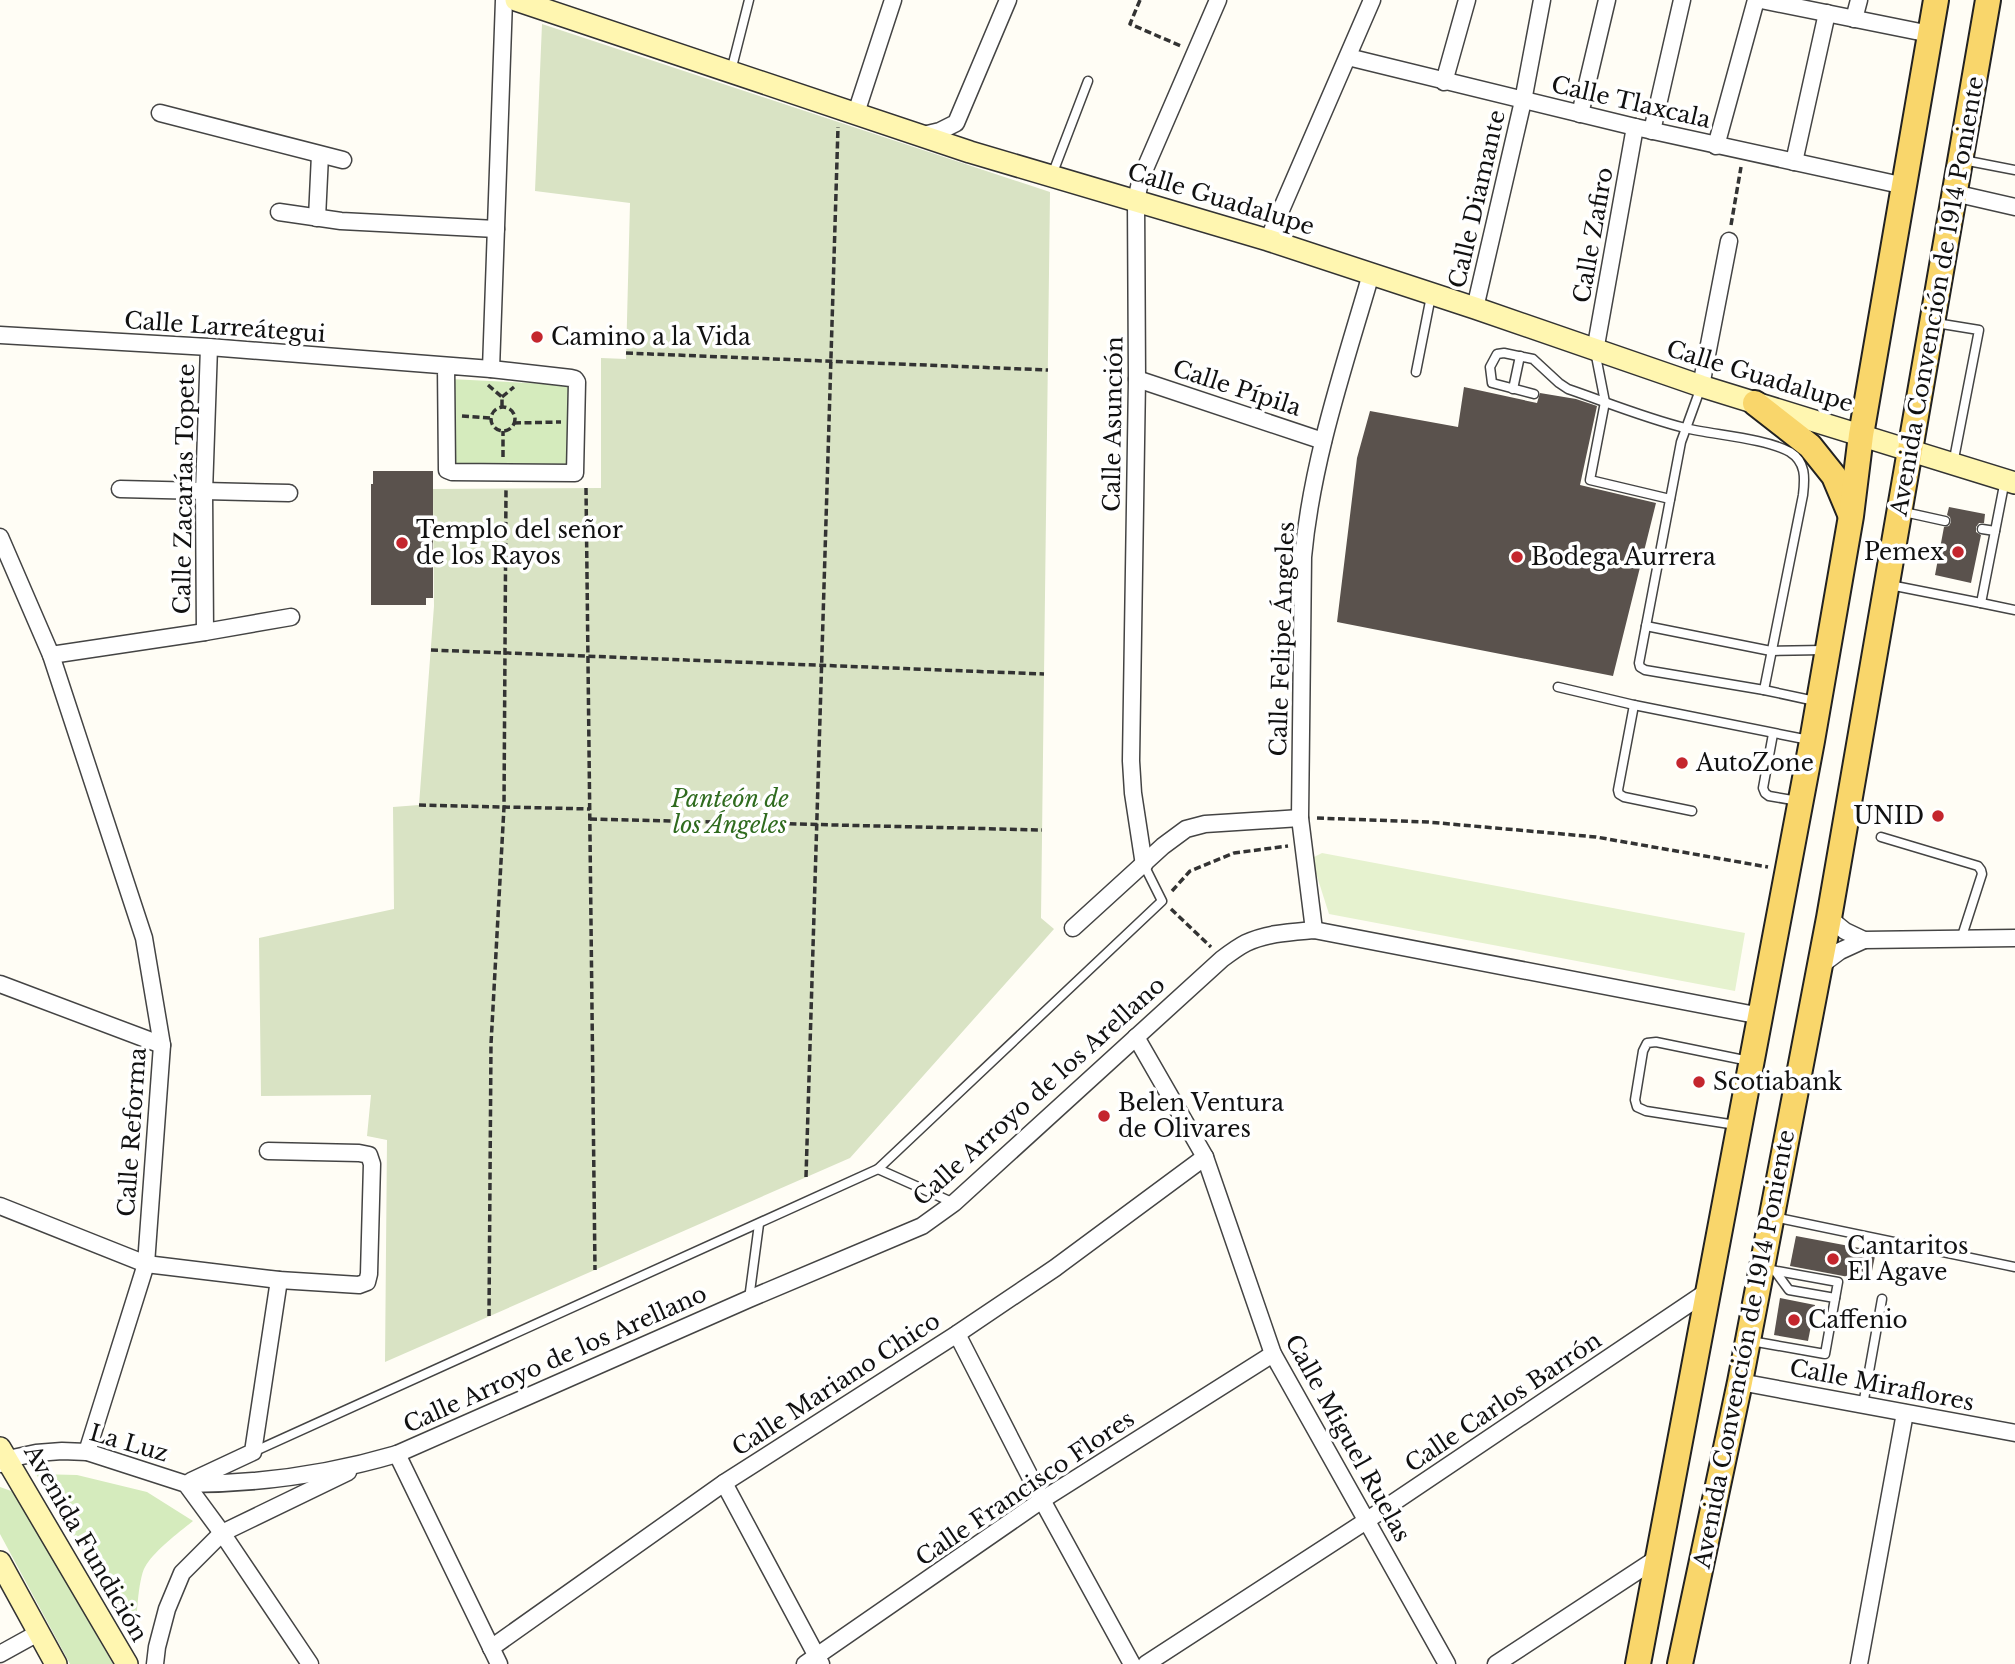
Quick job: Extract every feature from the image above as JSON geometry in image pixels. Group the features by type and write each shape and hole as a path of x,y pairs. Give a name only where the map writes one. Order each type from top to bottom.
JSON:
{"main road":[{"name":"Avenida Convención de 1914 Poniente","path":"1638,1664 1812,741 1861,435 1936,0"},
{"name":"Avenida Convención de 1914 Poniente","path":"1681,1664 1748,1340 1768,1269 1772,1217 1829,918 1987,0"},
{"path":"1755,403 1810,446 1834,477 1850,516"}],"street":[{"path":"487,375 505,0"},
{"name":"Calle Guadalupe","path":"516,0 731,71 847,117 923,135 970,152 1268,240 1701,386 2010,482"},
{"path":"847,117 893,0"},
{"path":"970,152 958,132 956,122 1008,0"},
{"name":"Calle Asunción","path":"1144,865 1130,761 1138,379 1136,200 1141,178 1219,0"},
{"path":"1268,240 1372,0"},
{"path":"1444,82 1467,0"},
{"name":"Calle Diamante","path":"1475,309 1523,101 1542,0"},
{"path":"1580,114 1607,0"},
{"path":"1652,131 1682,0"},
{"path":"1716,146 1756,0"},
{"path":"1762,0 1786,2 1930,34"},
{"path":"1854,19 1858,0"},
{"path":"1794,162 1826,13"},
{"name":"Calle Tlaxcala","path":"1348,57 1716,146 1905,186"},
{"path":"160,113 343,160"},
{"path":"923,135 940,131 956,122"},
{"name":"Calle Zafiro","path":"1595,351 1635,127"},
{"path":"317,218 320,155"},
{"path":"1954,193 2015,207"},
{"path":"279,212 341,222 496,229"},
{"path":"1701,386 1729,241"},
{"name":"Calle Felipe Ángeles","path":"1314,930 1300,818 1303,557 1306,523 1323,441 1371,274"},
{"name":"Calle Larreátegui","path":"0,335 209,347 446,366 487,375 575,379 575,473 447,470 446,366"},
{"name":"Calle Zacarías Topete","path":"205,632 204,492 209,347"},
{"name":"Calle Pípila","path":"1138,379 1323,441"},
{"path":"120,489 289,493"},
{"name":"Calle Reforma","path":"0,537 51,654 144,938 162,1045 146,1264 87,1452"},
{"path":"51,654 291,617"},
{"path":"1073,928 1163,846 1186,829 1205,824 1300,818"},
{"path":"1829,918 1845,932 1864,940"},
{"name":"Calle Arroyo de los Arellano","path":"186,1483 221,1484 276,1480 397,1454 922,1226 954,1203 1222,959 1245,943 1261,937 1314,930 1761,1016"},
{"path":"1820,966 1839,951 1864,940 2015,938"},
{"path":"0,984 162,1045"},
{"name":"Calle Miguel Ruelas","path":"1136,1037 1205,1157 1273,1354 1447,1664"},
{"path":"0,1206 146,1264 279,1280 359,1285 368,1282 372,1164 369,1155 268,1151"},
{"name":"Calle Mariano Chico","path":"491,1648 724,1483 1055,1268 1205,1157"},
{"path":"253,1452 279,1280"},
{"name":"Calle Carlos Barrón","path":"1146,1664 1366,1521 1708,1291"},
{"path":"957,1334 1042,1500 1132,1664"},
{"name":"Calle Francisco Flores","path":"814,1662 1042,1500 1273,1354"},
{"name":"Calle Miraflores","path":"1740,1382 2015,1433"},
{"path":"1859,1664 1905,1413"},
{"name":"La Luz","path":"2,1457 62,1451 87,1452 186,1483 310,1664"},
{"name":"Calle Arroyo de los Arellano","path":"186,1483 253,1452"},
{"path":"397,1454 499,1664"},
{"name":"Avenida Fundición","path":"2,1457 127,1664"},
{"name":"Calle Arroyo de los Arellano","path":"155,1664 167,1609 182,1573 222,1533 369,1462"},
{"path":"724,1483 814,1662"},
{"path":"1496,1664 1659,1557"},
{"path":"0,1562 56,1664"},
{"path":"0,1654 38,1633"}],"lane":[{"path":"731,71 749,0"},
{"path":"1052,176 1088,81"},
{"path":"1960,159 2015,170"},
{"path":"1416,372 1432,294"},
{"path":"1932,323 1979,330 1953,464"},
{"path":"1595,351 1605,401 1590,480 1670,499"},
{"path":"1534,394 1492,383 1490,367 1497,354 1533,359 1567,389 1685,428 1773,446 1791,453 1802,464 1805,476 1803,495 1764,690"},
{"path":"1513,389 1520,356"},
{"path":"1701,386 1685,428 1640,667 1818,702"},
{"path":"1981,603 1994,531 2010,482"},
{"path":"1900,511 1945,521"},
{"path":"1982,529 1994,531"},
{"path":"1887,584 2015,610"},
{"path":"1646,626 1771,651 1827,650"},
{"path":"1558,687 1812,741"},
{"path":"1634,705 1619,794 1692,811"},
{"path":"1773,734 1763,788 1765,793 1801,802"},
{"path":"1881,837 1978,866 1982,874 1961,939"},
{"path":"1144,865 1163,901"},
{"name":"Calle Arroyo de los Arellano","path":"253,1452 878,1169 1163,901"},
{"path":"1740,1126 1646,1111 1637,1107 1635,1100 1643,1051 1647,1043 1656,1042 1752,1062"},
{"path":"878,1169 954,1203"},
{"path":"1772,1217 2015,1267"},
{"path":"749,1299 759,1224"},
{"path":"1768,1269 1788,1290 1835,1298"},
{"path":"1748,1340 1825,1354 1838,1282 1768,1269"},
{"path":"1863,1405 1882,1299"}],"path":[{"path":"1140,0 1130,24 1196,52"},
{"path":"806,1177 831,362 847,117"},
{"path":"1729,241 1744,151"},
{"path":"626,353 1048,370"},
{"path":"487,375 502,397 502,408"},
{"path":"502,408 512,412 514,422 510,429 503,431 495,429 491,418 495,411 502,408"},
{"path":"445,415 491,418"},
{"path":"514,422 576,421"},
{"path":"503,431 503,472"},
{"path":"586,488 595,1270"},
{"path":"489,1316 491,1044 504,807 506,489"},
{"path":"430,650 1044,674"},
{"path":"419,805 590,809"},
{"path":"590,818 1042,830"},
{"path":"1300,818 1428,822 1596,837 1788,870"},
{"path":"1222,959 1163,901 1190,871 1234,853 1304,843"}],"green space":[{"name":"Panteón de los Ángeles","path":"542,24 1050,192 1041,918 1054,929 850,1158 385,1362 387,1140 367,1136 371,1095 261,1096 259,938 394,909 393,807 419,805 434,606 433,489 601,488 601,358 626,359 630,203 535,191"},
{"path":"450,379 570,385 570,469 451,465"},
{"path":"1322,853 1745,933 1735,991 1329,914 1315,870 1314,857"},
{"path":"36,1474 77,1475 147,1492 193,1521 160,1549 145,1567 139,1591 136,1638"},
{"path":"0,1487 14,1492 113,1664 70,1664 0,1534"}],"building":[{"path":"1464,387 1537,403 1540,393 1576,399 1597,406 1580,485 1656,503 1613,676 1337,622 1357,458 1370,411 1458,427"},
{"name":"Templo del señor de los Rayos","path":"373,471 433,471 433,598 426,598 426,605 371,605"},
{"name":"Pemex","path":"1949,507 1985,514 1984,523 1979,523 1976,527 1976,532 1981,535 1971,583 1935,575 1944,527 1951,522 1947,515"},
{"name":"Cantaritos El Agave","path":"1796,1236 1876,1251 1870,1281 1790,1266"},
{"name":"Caffenio","path":"1780,1298 1815,1305 1808,1341 1774,1335"}],"place":[{"name":"Camino a la Vida","path":"537,337"},
{"name":"Templo del señor de los Rayos","path":"402,543"},
{"name":"Pemex","path":"1958,552"},
{"name":"Bodega Aurrera","path":"1517,557"},
{"name":"AutoZone","path":"1682,763"},
{"name":"UNID","path":"1938,816"},
{"name":"Scotiabank","path":"1699,1082"},
{"name":"Belen Ventura de Olivares","path":"1104,1116"},
{"name":"Cantaritos El Agave","path":"1833,1259"},
{"name":"Caffenio","path":"1794,1320"}]}
